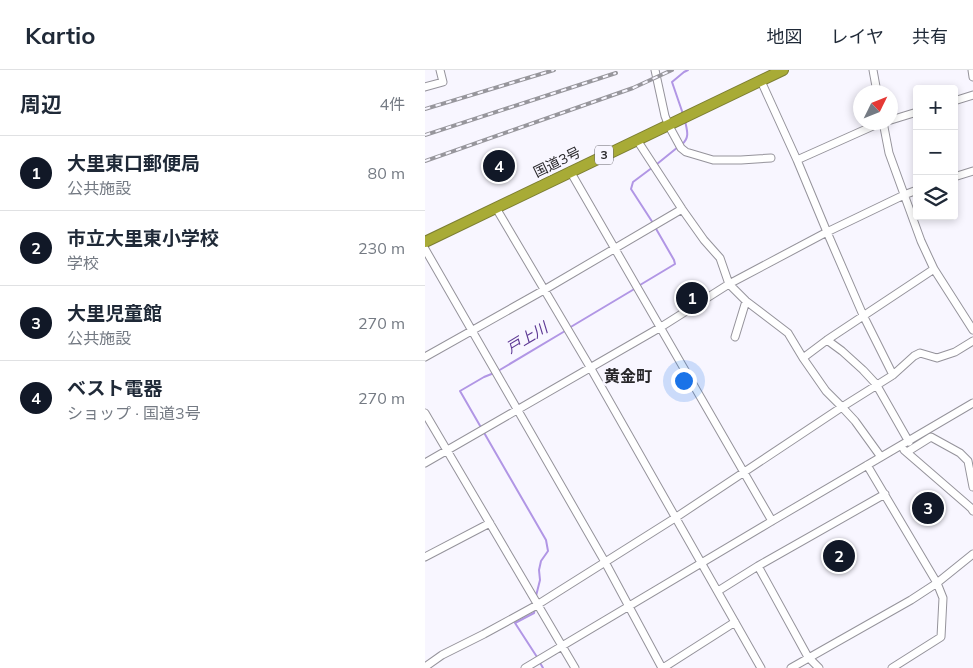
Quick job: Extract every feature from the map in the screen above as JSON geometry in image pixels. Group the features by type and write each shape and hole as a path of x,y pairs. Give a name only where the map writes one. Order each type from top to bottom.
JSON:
{"highway":[{"name":"国道3号","path":"425,242 783,70"}],"street":[{"path":"425,87 443,82 440,70"},
{"path":"655,70 665,116 681,148 686,152 713,160 771,158"},
{"path":"873,70 876,85"},
{"path":"972,70 973,77"},
{"path":"761,81 863,315 893,375"},
{"path":"958,100 973,95"},
{"path":"898,118 913,113"},
{"path":"797,160 864,130"},
{"path":"884,130 889,153 921,241 934,269 973,330"},
{"path":"637,140 682,209 704,240 720,258 729,284 746,301 788,333 825,391 855,421 881,457"},
{"path":"570,171 772,521"},
{"path":"958,176 973,171"},
{"path":"425,463 661,327 729,284 827,232 913,191"},
{"path":"496,208 590,368 761,668"},
{"path":"425,357 682,209"},
{"path":"425,249 519,410 663,668 735,622"},
{"path":"803,358 863,315 934,269"},
{"path":"735,337 746,301"},
{"path":"827,340 842,350 876,384 909,442"},
{"path":"425,667 442,655 537,604 675,518 876,384 893,375 914,356 921,353 937,358 955,352 973,341"},
{"path":"525,668 973,403"},
{"path":"425,413 575,668"},
{"path":"907,452 931,437 960,453 968,461 973,487"},
{"path":"900,446 973,511"},
{"path":"867,465 937,583 943,598 941,637 903,664 893,668"},
{"path":"718,591 885,494"},
{"path":"425,557 490,523"},
{"path":"791,668 911,600 937,583 973,554"},
{"path":"759,566 809,657 819,668"}],"waterway":[{"name":"戸上川","path":"683,114 672,82 688,70"},
{"name":"戸上川","path":"682,144 687,136 685,121"},
{"name":"戸上川","path":"657,164 678,147"},
{"name":"戸上川","path":"653,167 633,182 631,189 653,223"},
{"name":"戸上川","path":"640,285 675,264 655,227"},
{"name":"戸上川","path":"569,328 636,288"},
{"name":"戸上川","path":"498,371 565,331"},
{"name":"戸上川","path":"494,373 460,391 546,540 548,551 541,561 539,570 540,580 536,596"},
{"name":"戸上川","path":"535,608 534,613 515,623 537,657"},
{"name":"戸上川","path":"539,661 543,668"}],"railway":[{"path":"425,109 554,70"},
{"path":"425,161 633,88 672,70"},
{"path":"425,135 616,73"}],"place":[{"name":"ベスト電器","path":"499,166"},
{"name":"大里東口郵便局","path":"692,298"},
{"name":"大里児童館","path":"928,508"},
{"name":"市立大里東小学校","path":"839,556"}],"district":[{"name":"黄金町","path":"628,376"}]}
